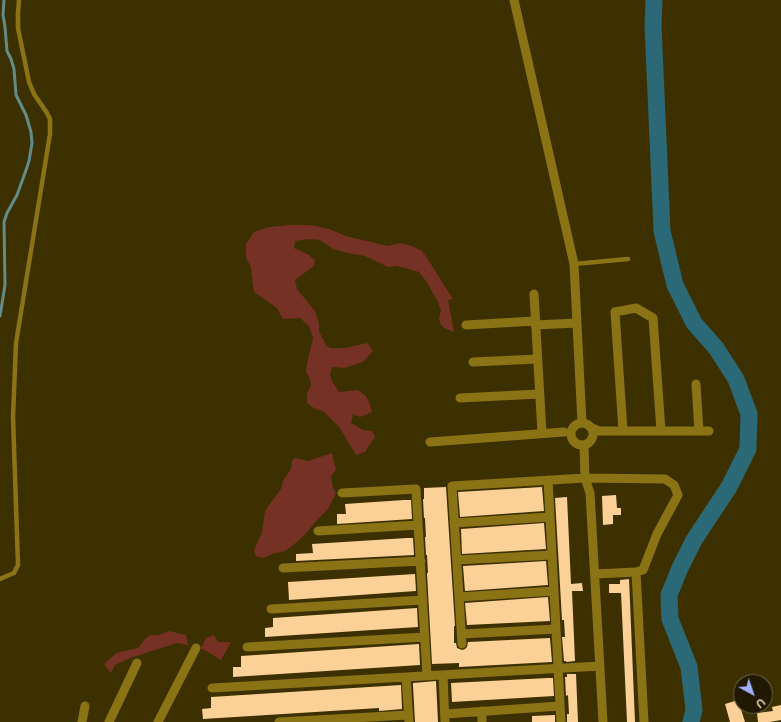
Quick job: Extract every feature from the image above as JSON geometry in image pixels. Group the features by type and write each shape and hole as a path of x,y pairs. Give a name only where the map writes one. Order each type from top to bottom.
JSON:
{"street":[{"path":"514,0 574,264 582,423"},
{"path":"534,294 542,433"},
{"path":"623,431 615,312 636,308 653,318 661,431"},
{"path":"466,325 577,323"},
{"path":"473,362 538,359"},
{"path":"696,384 699,431"},
{"path":"460,398 540,394"},
{"path":"592,428 592,439 589,443 579,445 573,439 572,431 574,427 582,423 599,431 709,431"},
{"path":"430,442 564,432"},
{"path":"584,445 585,478 590,493 603,722"},
{"path":"462,644 452,486 585,478 665,479 674,485 678,495 657,534 643,570 636,572 595,574"},
{"path":"548,480 561,722"},
{"path":"342,493 416,489 427,676"},
{"path":"454,523 550,517"},
{"path":"318,531 418,525"},
{"path":"457,560 552,555"},
{"path":"283,568 420,561"},
{"path":"636,572 644,722"},
{"path":"459,597 554,591"},
{"path":"271,609 423,600"},
{"path":"462,634 556,628"},
{"path":"247,646 425,637"},
{"path":"158,722 196,648"},
{"path":"109,722 137,663"},
{"path":"212,688 600,666"},
{"path":"443,675 445,718 482,711 560,706"},
{"path":"279,722 408,718 406,677"},
{"path":"82,722 84,706"},
{"path":"482,711 482,722"}],"lane":[{"path":"0,579 14,573 18,565 13,416 16,343 50,124 47,113 34,94 29,82 18,28 19,0"},
{"path":"574,264 628,258"}],"shaded area":[{"path":"291,225 316,226 329,229 346,236 387,246 400,243 412,246 422,251 453,299 448,300 454,332 444,328 440,323 439,318 441,311 438,302 419,272 396,266 388,267 365,256 333,249 320,240 308,239 295,241 294,248 309,255 315,261 314,266 295,280 297,289 315,311 319,324 319,331 326,345 330,348 345,348 367,343 373,351 363,362 344,368 332,367 330,374 332,381 339,392 358,390 368,399 370,404 372,412 360,417 353,414 351,423 363,430 372,431 375,437 365,452 356,455 340,428 323,411 315,409 307,403 307,394 311,385 310,379 306,372 313,338 309,326 300,318 283,319 277,308 254,292 251,267 246,258 246,244 254,232 269,227"},
{"path":"332,453 336,470 331,476 333,488 336,493 328,509 297,542 285,551 263,558 256,556 254,550 262,532 265,511 281,489 283,481 291,469 292,461 295,458 308,461"},
{"path":"169,631 186,635 188,645 177,643 130,658 115,665 111,673 104,664 116,653 138,648 146,638 151,635 159,635"},
{"path":"214,635 218,642 231,643 221,660 201,648 206,638"}],"building":[{"path":"446,487 455,626 454,643 456,643 457,648 462,650 465,649 468,642 550,638 552,662 459,667 459,663 432,664 423,499 424,488"},
{"path":"542,487 544,511 460,517 458,492"},
{"path":"616,495 617,508 621,508 621,515 613,515 613,524 603,525 602,496"},
{"path":"567,497 571,584 582,583 583,591 572,591 575,661 566,662 564,661 562,637 565,637 564,620 562,620 555,498"},
{"path":"411,500 412,519 337,524 337,514 346,514 345,504"},
{"path":"544,523 546,549 462,554 461,529"},
{"path":"413,538 414,555 296,561 296,554 313,553 312,544"},
{"path":"546,561 548,585 465,591 463,566"},
{"path":"415,574 416,591 289,600 288,582"},
{"path":"629,579 635,722 627,722 621,593 609,593 609,584 620,584 620,580"},
{"path":"548,597 550,621 467,625 465,603"},
{"path":"417,608 418,627 265,637 265,628 273,627 273,618"},
{"path":"419,644 420,665 233,677 233,667 241,667 241,656"},
{"path":"567,674 576,674 578,722 567,722 567,714 569,714 565,677 567,677"},
{"path":"553,678 554,696 452,702 451,683"},
{"path":"436,681 438,722 415,722 413,683"},
{"path":"401,685 402,709 379,711 379,708 203,719 202,709 211,708 211,697"},
{"path":"733,702 733,714 742,714 745,722 730,722 725,704"},
{"path":"781,705 781,720 758,722 757,714 773,714 773,707"},
{"path":"555,715 555,722 532,722 532,716"}],"waterway":[{"path":"0,316 5,285 4,222 7,213 17,195 25,173 32,143 31,132 26,115 16,95 14,69 7,51 3,15 4,0"},
{"path":"654,0 653,25 662,231 675,285 694,323 716,348 736,379 749,414 748,449 729,487 694,540 669,595 670,619 689,667 694,710 691,722"}]}
